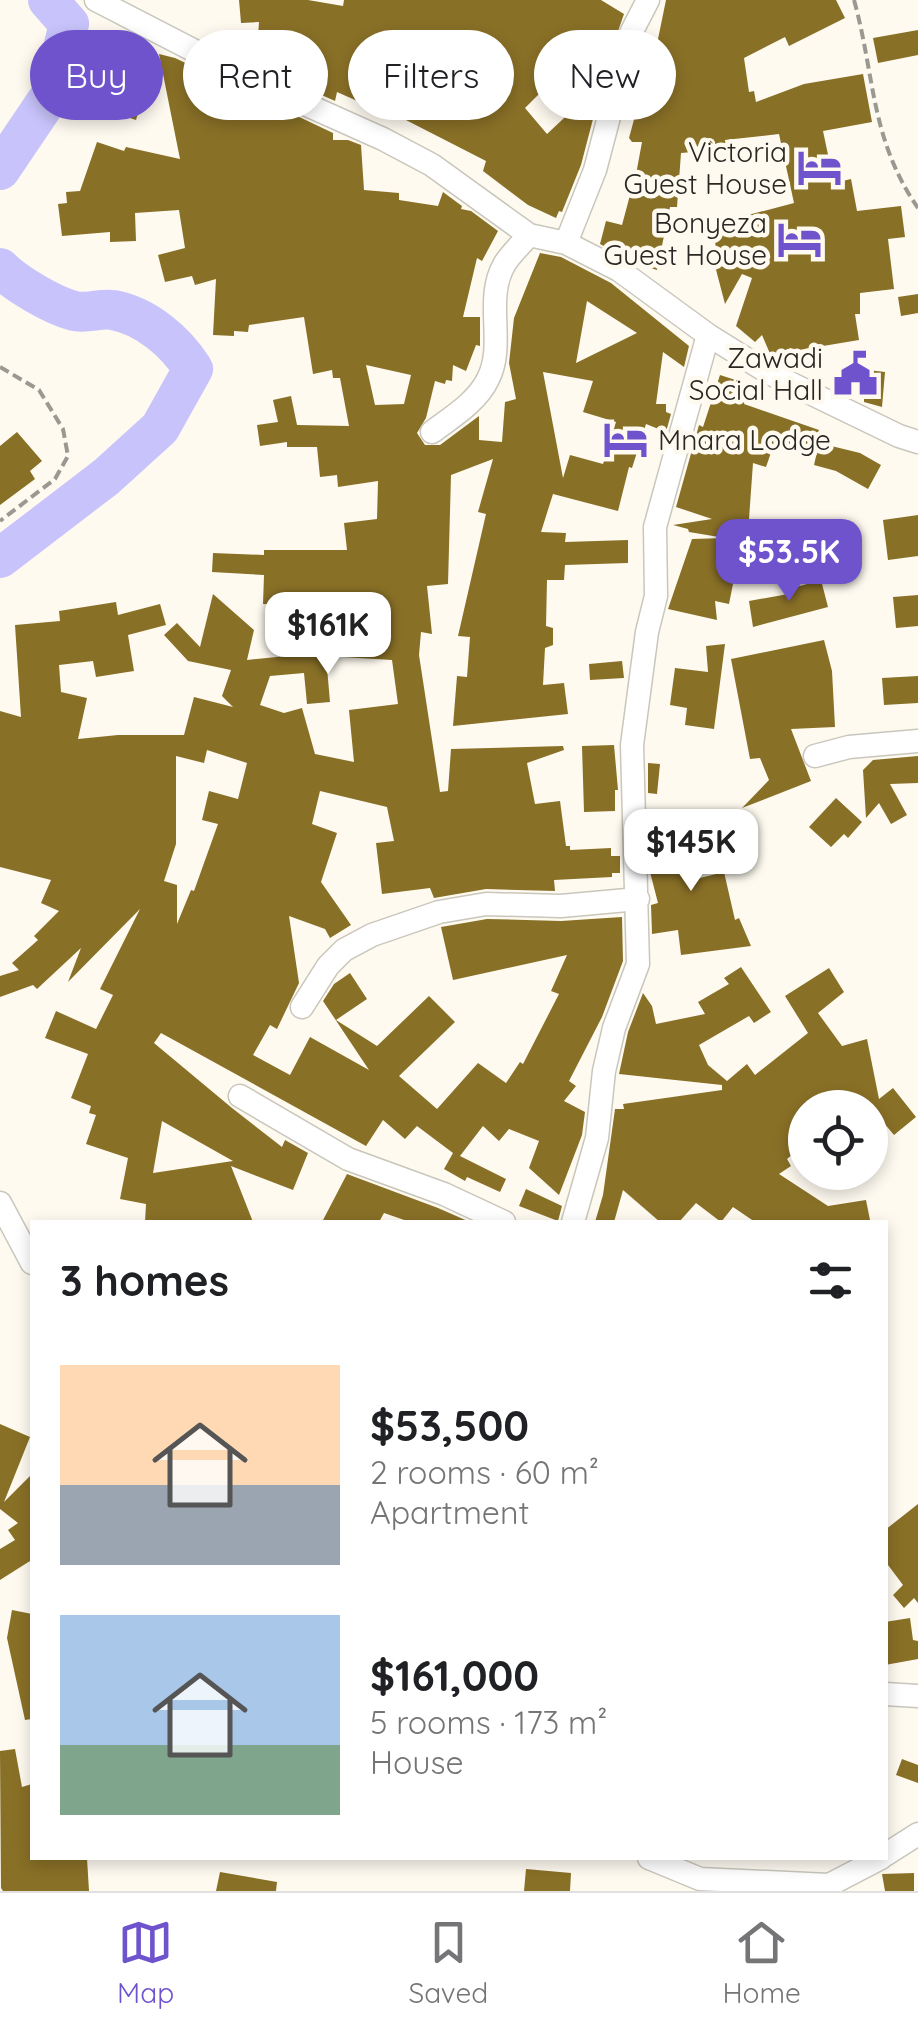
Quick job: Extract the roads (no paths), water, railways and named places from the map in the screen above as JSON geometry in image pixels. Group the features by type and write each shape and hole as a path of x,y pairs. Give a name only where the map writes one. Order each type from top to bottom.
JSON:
{"street":[{"path":"96,0 249,79 400,148 460,184 529,235 566,243 619,270 708,335 769,373 918,442"},
{"path":"566,243 595,170 632,34 648,0"},
{"path":"432,432 460,412 490,377 496,352 499,278 529,235"},
{"path":"574,1220 597,1138 604,1072 614,1028 638,964 632,745 647,632 656,596 655,527 708,335"},
{"path":"815,756 849,747 918,741"},
{"path":"302,1007 328,966 344,950 372,935 439,912 486,904 561,906 638,899"},
{"path":"240,1096 348,1159 444,1194 500,1220"},
{"path":"0,1203 30,1259"},
{"path":"888,1694 918,1696"},
{"path":"888,1853 918,1834"},
{"path":"655,1860 700,1878 828,1888 876,1860"}],"waterway":[{"path":"0,170 52,93 69,24 48,0"},
{"path":"0,268 25,287 65,308 79,312 113,310 137,318 169,340 193,369 160,428 106,477 0,558"}],"place":[{"name":"Victoria Guest House","path":"820,168"},
{"name":"Bonyeza Guest House","path":"800,239"},
{"name":"Zawadi Social Hall","path":"856,374"},
{"name":"Mnara Lodge","path":"625,440"}]}
